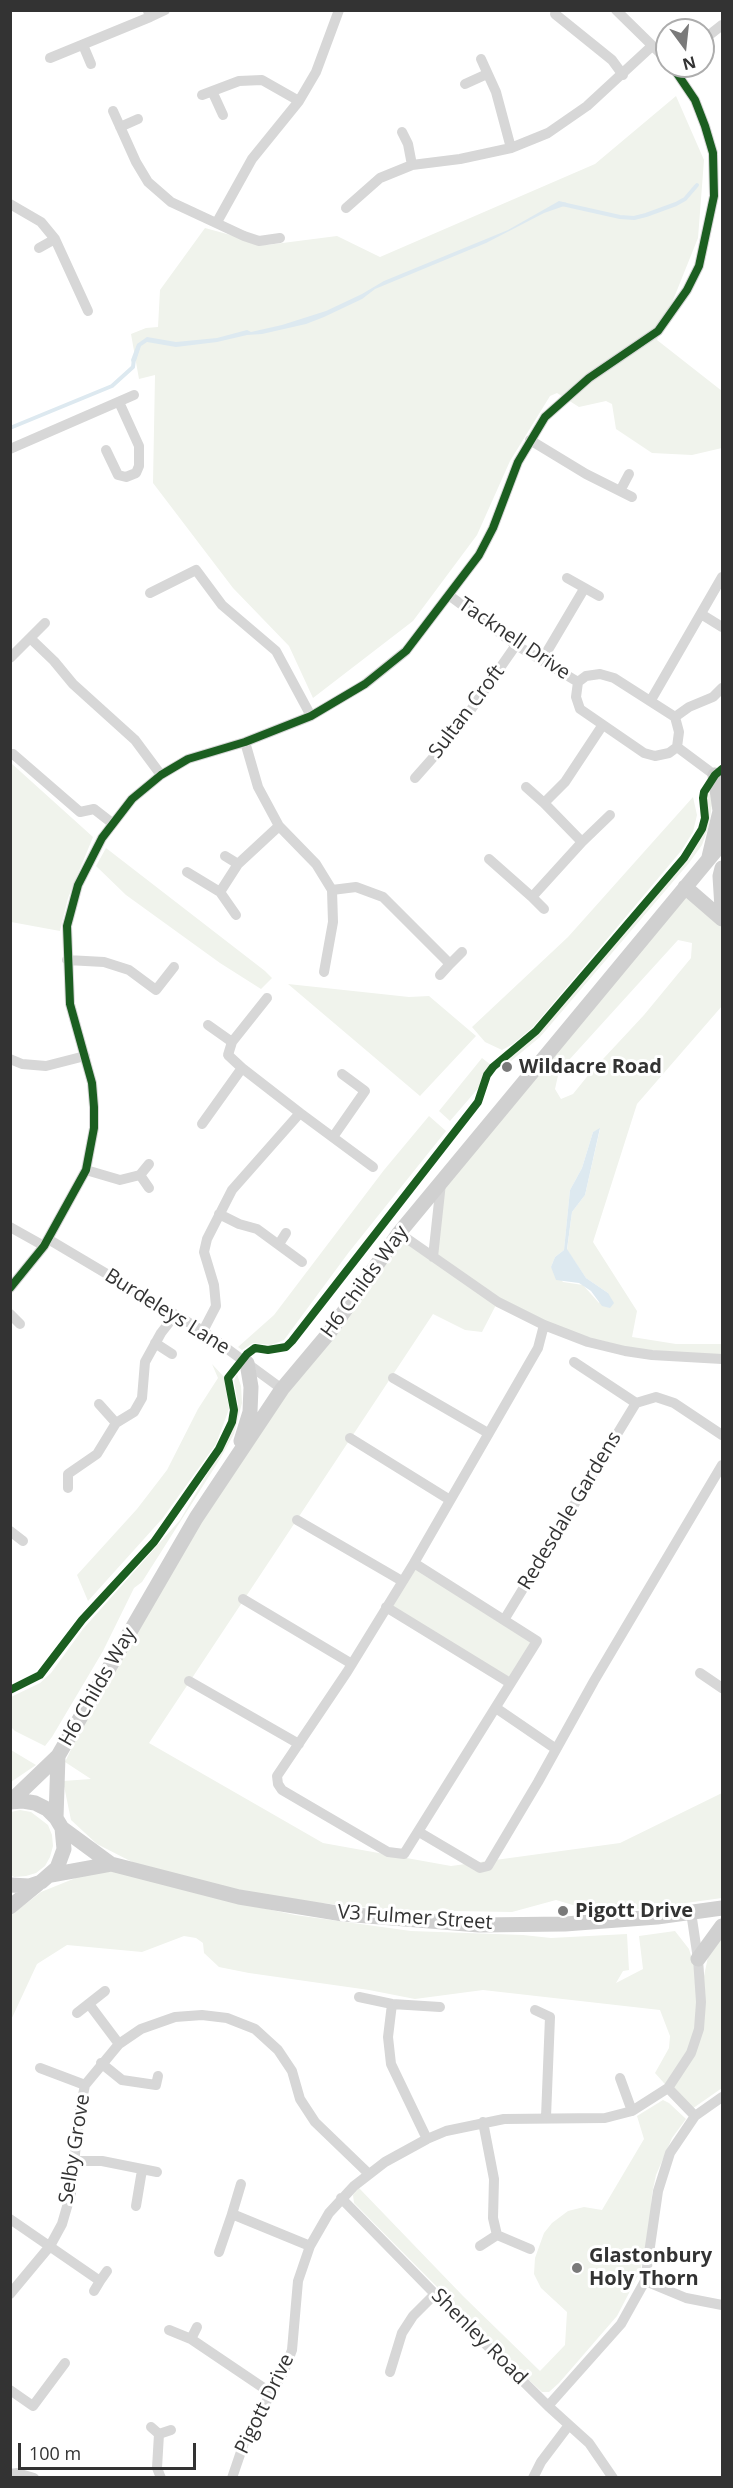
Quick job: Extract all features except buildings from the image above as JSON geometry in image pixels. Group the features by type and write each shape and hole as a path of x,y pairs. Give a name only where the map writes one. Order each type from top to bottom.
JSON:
{"street":[{"path":"50,58 149,14 165,10"},
{"path":"217,222 252,159 299,101 316,72 339,10"},
{"path":"616,10 655,49"},
{"path":"555,14 612,60 623,75"},
{"path":"83,45 91,64"},
{"path":"346,208 380,177 412,165 460,159 511,148 548,133 587,106 652,46"},
{"path":"481,59 496,92 511,148"},
{"path":"465,84 487,74"},
{"path":"10,1288 46,1242 87,1170 94,1128 94,1107 92,1083 70,1004 67,926 78,885 112,823 132,799 161,775 188,759 245,742 311,716 365,684 406,651 479,555 494,528 518,462 544,417 572,392 658,332 687,290 699,266 714,196 713,153 695,100 680,78"},
{"path":"223,115 207,93 239,81 262,81 299,101"},
{"path":"113,111 136,162 148,182 171,202 259,241 280,238"},
{"path":"120,127 138,119"},
{"path":"402,132 408,144 412,165"},
{"path":"10,204 41,222 55,239 88,311"},
{"path":"39,248 55,239"},
{"path":"10,449 134,395"},
{"path":"106,450 118,475 126,477 136,473 141,455 140,446 119,402"},
{"path":"530,440 632,497"},
{"path":"620,491 629,474"},
{"path":"150,592 196,570 222,605 276,651 311,716"},
{"path":"651,700 723,577"},
{"path":"567,578 599,597"},
{"path":"542,660 584,589"},
{"name":"Tacknell Drive","path":"450,596 516,645 578,682"},
{"path":"701,614 723,627"},
{"path":"10,658 45,623"},
{"path":"30,638 54,661 73,684 135,740 161,775"},
{"name":"Sultan Croft","path":"415,778 454,734 516,645"},
{"name":"Tacknell Drive","path":"675,717 614,678 600,674 586,676 578,682 576,696 580,709 602,726 644,753 655,756 669,753 676,747"},
{"path":"708,860 720,811 719,778 676,747 679,732 675,717 689,707 712,697 723,688"},
{"path":"543,803 565,782 602,726"},
{"path":"245,742 258,787 279,826 316,864 332,890 333,922 324,972"},
{"path":"13,754 80,812 94,809 112,823"},
{"path":"526,787 582,842"},
{"path":"532,897 610,815"},
{"path":"220,892 238,864 279,826"},
{"name":"H6 Childs Way","path":"10,1802 58,1756 196,1518 282,1389 329,1333 399,1233 441,1181 723,843"},
{"path":"225,856 238,864"},
{"path":"489,859 544,909"},
{"path":"723,868 720,876 723,908"},
{"path":"187,872 220,892 236,915"},
{"path":"332,890 356,887 383,897 450,964"},
{"path":"685,887 723,919"},
{"path":"440,975 462,952"},
{"path":"67,960 104,962 129,970 153,995 174,967"},
{"path":"267,998 232,1042 228,1055 300,1113 373,1167"},
{"path":"208,1025 232,1042"},
{"path":"10,1059 22,1064 46,1066 85,1056"},
{"path":"202,1124 242,1068"},
{"path":"333,1137 365,1091 342,1074"},
{"path":"203,1331 216,1306 214,1285 204,1252 207,1239 232,1190 300,1113"},
{"path":"87,1170 120,1180 140,1175 149,1164"},
{"path":"140,1175 149,1188"},
{"path":"433,1257 441,1181"},
{"path":"219,1214 239,1224 257,1229 302,1262"},
{"name":"Burdeleys Lane","path":"10,1227 46,1242 203,1331 282,1389"},
{"path":"279,1244 286,1233"},
{"path":"399,1233 498,1302 543,1325 588,1342 625,1351 723,1359"},
{"path":"10,1314 20,1324"},
{"path":"68,1488 68,1474 97,1454 116,1423 134,1412 142,1398 145,1362 175,1315"},
{"path":"414,1563 537,1641 404,1854 388,1852 282,1790 277,1776 352,1664 414,1563 538,1348 543,1325"},
{"path":"155,1343 172,1354"},
{"path":"574,1362 636,1403 656,1397 674,1403 721,1430"},
{"path":"237,1456 250,1412 251,1388 247,1363"},
{"path":"393,1378 488,1433"},
{"name":"Redesdale Gardens","path":"504,1620 636,1403"},
{"path":"99,1404 116,1423"},
{"path":"350,1438 450,1500"},
{"path":"419,1832 484,1869 488,1866 594,1681 723,1465"},
{"path":"297,1520 402,1581"},
{"path":"10,1531 23,1541"},
{"path":"243,1599 352,1664"},
{"path":"386,1606 510,1683"},
{"path":"700,1673 723,1688"},
{"path":"189,1681 299,1744"},
{"path":"496,1708 556,1749"},
{"name":"H6 Childs Way","path":"46,1879 62,1858 64,1849 59,1823 58,1756"},
{"name":"V3 Fulmer Street","path":"10,1802 35,1803 47,1809 59,1823 111,1864 239,1897 343,1914 479,1925 613,1921 723,1908"},
{"name":"V3 Fulmer Street","path":"10,1885 29,1886 46,1879 111,1864"},
{"path":"10,1907 46,1879"},
{"name":"Pigott Drive","path":"232,2478 246,2437 284,2371 292,2350 298,2281 310,2246 329,2213 341,2198 369,2174 427,2139 446,2131 483,2122 546,2117 576,2120 605,2118 632,2110 668,2088 691,2053 699,2029 701,2001 699,1959 691,1912"},
{"path":"699,1959 723,1926"},
{"path":"77,2013 105,1991"},
{"path":"359,1997 392,2004 440,2007"},
{"path":"89,2004 119,2044"},
{"path":"392,2004 388,2037 391,2064 427,2139"},
{"path":"535,2010 550,2017 546,2117"},
{"name":"Selby Grove","path":"10,2294 20,2286 50,2246 62,2224 70,2193 79,2115 85,2085 119,2044 141,2030 175,2017 202,2015 227,2018 255,2029 278,2050 292,2071 300,2099 315,2122 369,2174"},
{"path":"101,2063 122,2080 156,2085 158,2076"},
{"path":"40,2068 85,2085"},
{"path":"620,2078 632,2110"},
{"path":"668,2088 695,2116"},
{"path":"548,2406 621,2324 645,2281 658,2191 670,2152 695,2116 723,2097"},
{"path":"483,2122 494,2179 493,2218 497,2235"},
{"path":"74,2161 102,2162 157,2172"},
{"path":"136,2206 142,2170"},
{"path":"219,2252 241,2184"},
{"name":"Shenley Road","path":"341,2198 548,2406 589,2443 614,2478"},
{"path":"232,2214 310,2246"},
{"path":"10,2219 50,2246 97,2286 107,2271"},
{"path":"480,2246 497,2235"},
{"path":"497,2235 530,2249"},
{"path":"645,2281 686,2298 723,2306"},
{"path":"390,2372 402,2333 413,2316 435,2294"},
{"path":"191,2339 196,2327"},
{"path":"169,2330 191,2339 271,2394"},
{"path":"10,2390 30,2410 65,2363"},
{"path":"533,2478 541,2462 569,2425"},
{"path":"161,2478 157,2468 155,2430 171,2430"},
{"path":"10,2474 17,2473 34,2478"}],"shaded area":[{"path":"676,96 704,160 698,238 657,340 722,391 722,448 692,455 652,453 616,429 612,404 606,401 579,407 557,393 550,396 510,461 477,535 413,621 313,698 289,646 233,588 153,483 155,375 139,379 131,334 146,328 158,327 160,290 205,228 267,245 337,236 380,257 595,164"},
{"path":"559,201 567,205 544,213 486,243 375,289 362,299 306,324 217,342 176,347 147,342 141,346 136,361 132,363 137,344 147,337 176,342 217,338 247,330 251,332 282,325 326,311 384,281 508,230"},
{"path":"11,763 93,837 68,898 60,931 11,922"},
{"path":"710,790 712,804 709,826 702,845 689,863 540,1037 511,1061 507,1058 539,1031 690,857 700,839 708,813 704,796"},
{"path":"693,797 697,815 693,832 681,851 533,1027 502,1050 485,1042 472,1027 568,937"},
{"path":"106,848 272,978 261,989 220,963 126,895 96,866"},
{"path":"685,887 722,919 722,1006 637,1104 593,1242 637,1311 632,1337 676,1344 722,1344 722,1359 625,1351 497,1303 482,1332 465,1330 433,1314 149,1743 323,1843 451,1866 620,1843 722,1793 722,1898 642,1909 593,1911 556,1900 512,1912 390,1910 301,1901 236,1889 138,1865 97,1844 71,1820 63,1781 91,1779 65,1762 124,1641 196,1518 399,1233 432,1256 441,1181","holes":["678,940 692,943 691,958 644,1015 573,1094 561,1099 555,1089 559,1071","600,1129 585,1195 572,1212 567,1250 586,1278 608,1293 599,1303 583,1285 563,1282 551,1267 555,1257 564,1250 570,1190 582,1168 593,1132"]},
{"path":"288,984 409,997 429,996 476,1036 420,1096"},
{"path":"482,1058 491,1065 485,1071 481,1085 450,1121 439,1111"},
{"path":"429,1116 446,1131 349,1252 284,1340 271,1345 253,1343 242,1350 238,1347 274,1315 384,1170"},
{"path":"600,1128 585,1195 572,1212 567,1249 586,1278 608,1293 614,1303 610,1308 602,1306 591,1291 579,1283 556,1280 551,1267 555,1257 564,1250 570,1190 582,1168 593,1132"},
{"path":"212,1364 224,1377 229,1409 216,1444 162,1519 88,1601 77,1575 137,1509 167,1470 198,1409 218,1378"},
{"path":"237,1374 241,1386 242,1403 234,1434 142,1582 134,1588 103,1651 52,1737 45,1746 15,1731 11,1727 11,1697 40,1683 51,1673 83,1629 180,1520 230,1435 238,1404 234,1381"},
{"path":"415,1567 534,1643 510,1679 390,1606"},
{"path":"10,1750 36,1765 11,1782"},
{"path":"20,1810 31,1812 48,1825 53,1846 45,1866 36,1873 14,1877 11,1875 11,1812"},
{"path":"111,1871 295,1915 411,1931 551,1938 627,1934 629,1970 623,1971 616,1983 643,1969 639,1936 675,1931 689,1949 697,1976 699,2000 709,1952 722,1926 722,2088 689,2111 655,2073 669,2048 670,2036 660,2010 483,1990 415,1999 219,1967 204,1953 203,1943 196,1938 184,1936 142,1952 67,1945 37,1964 11,2020 11,1915 41,1892 83,1875"},
{"path":"663,2100 686,2119 672,2138 656,2175 650,2226 640,2272 617,2316 549,2392 542,2392 527,2378 354,2203 353,2195 359,2188 463,2296 540,2371 565,2345 567,2312 541,2288 534,2274 535,2258 544,2233 552,2223 568,2211 584,2207 602,2210 644,2139 637,2116"}],"waterway":[{"path":"562,204 634,218 676,204 685,199 697,185"},
{"path":"10,428 112,386 133,367 134,359"}],"cycle path":[{"path":"10,1288 44,1246 86,1170 94,1128 94,1107 92,1083 70,1004 67,926 78,885 102,838 132,799 161,775 188,759 245,742 311,716 365,684 406,651 479,555 493,528 518,462 545,417 589,378 658,331 687,290 699,266 714,196 713,153 695,100 680,78"},
{"path":"10,1690 40,1675 82,1620 154,1542 219,1449 232,1422 234,1410 228,1378 247,1354 255,1348 268,1350 286,1347 292,1341 478,1102 487,1075 493,1067 536,1031 684,858 702,829 705,818 704,792 715,775 722,769"}],"place":[{"name":"Wildacre Road","path":"507,1067"},
{"name":"Pigott Drive","path":"563,1911"},
{"name":"Glastonbury Holy Thorn","path":"577,2268"}]}
